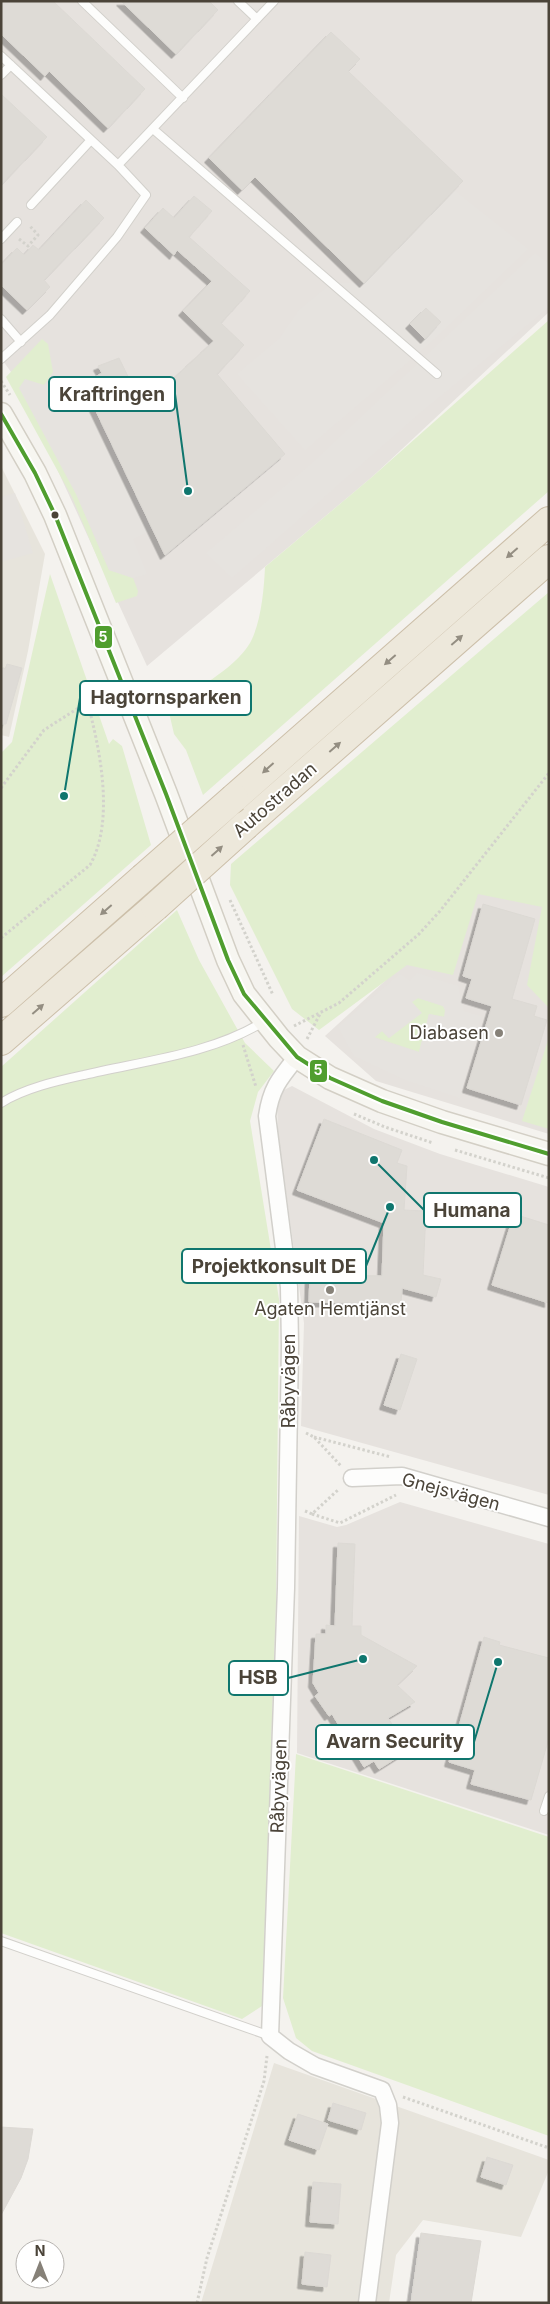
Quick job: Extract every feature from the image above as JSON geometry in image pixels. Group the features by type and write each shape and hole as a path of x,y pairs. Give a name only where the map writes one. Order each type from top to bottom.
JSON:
{"highway":[{"name":"Autostradan","path":"1,1003 549,521"},
{"name":"Autostradan","path":"1,1041 549,559"}],"street":[{"path":"1,414 31,465 55,515 166,794 228,960 244,994 297,1057 330,1078 382,1101 442,1122 549,1154"},
{"name":"Råbyvägen","path":"270,2036 288,1506 289,1287 267,1116 270,1097 275,1084 297,1057"},
{"name":"Gnejsvägen","path":"352,1478 402,1476 549,1518"},
{"path":"270,2036 289,2051 315,2066 382,2090 388,2105 390,2123 367,2303"}],"lane":[{"path":"82,1 183,98"},
{"path":"238,1 257,19"},
{"path":"118,165 274,1"},
{"path":"1,56 90,141 118,165 146,195 116,237 56,308 1,360"},
{"path":"1,75 11,65"},
{"path":"153,128 436,374"},
{"path":"31,205 90,141"},
{"path":"1,239 17,222"},
{"path":"1,319 21,342"},
{"path":"1,1103 58,1081 194,1050 244,1033 270,1027"},
{"path":"544,1811 549,1796"},
{"path":"1,1941 270,2036"}],"path":[{"path":"1,788 44,730 107,690 110,700"},
{"path":"1,938 90,866 98,851 102,810 102,766 87,701"},
{"path":"270,1027 320,1013 349,995 419,934 440,911 549,773"},
{"path":"297,1057 320,1013"},
{"path":"244,1033 242,1042 267,1116"},
{"path":"347,1110 385,1127 439,1145"},
{"path":"447,1147 549,1178"},
{"path":"289,1430 301,1430 314,1437 352,1478 312,1514"},
{"path":"288,1506 340,1523 396,1494 406,1497"},
{"path":"197,2303 207,2258 264,2080 270,2036"},
{"path":"382,2090 549,2148"}],"shaded area":[{"path":"1,1 549,1 549,312 372,477 147,666 16,379 1,358"},
{"path":"454,190 528,249 429,344 305,450 237,374 279,339 299,310 332,283 364,283"},
{"path":"535,253 549,264 549,307 421,412 232,578 206,553 310,465"},
{"path":"1,289 21,307 19,323 1,335"},
{"path":"25,379 44,385 54,379 68,404 83,384 153,529 133,539 147,574 133,578 109,570 77,496 19,388"},
{"path":"1,466 45,554 28,651 9,737 1,735"},
{"path":"15,493 33,553 1,562 1,497"},
{"name":"Diabasen","path":"549,817 549,1134 376,1081 325,1036 458,914"},
{"path":"417,973 458,986 464,1011 481,1016 460,1098 405,1080 354,1056 338,1027 400,974 410,981","holes":["418,998 443,1006 445,1010 444,1017 429,1014 419,1052 374,1038 382,1031 389,1038 422,1013 412,1002"]},
{"path":"292,1086 374,1129 440,1154 549,1187 549,1495 301,1426 304,1323 278,1133 277,1105 284,1090"},
{"path":"400,1502 549,1544 549,1835 297,1753 299,1516 337,1527"},
{"path":"274,2063 549,2160 549,2170 521,2237 423,2220 396,2255 389,2303 201,2303"}],"green space":[{"path":"549,320 549,491 203,795 186,750 174,734 168,708 224,671 243,653 250,643 257,626 263,596 265,567 372,477"},
{"path":"42,339 48,344 53,372 44,385 38,384 77,496 109,570 133,578 138,591 137,596 116,603 72,497 6,377"},
{"path":"50,574 109,744 113,739 122,746 151,845 1,977 1,753 12,742"},
{"path":"549,592 549,1008 527,985 542,907 478,894 453,975 407,965 319,1030 292,1009 230,885 231,864"},
{"path":"177,910 199,960 245,1043 274,1071 258,1092 250,1121 279,1299 276,1603 262,2006 242,2019 1,1933 1,1067"},
{"path":"418,998 443,1006 445,1010 445,1017 429,1014 419,1052 374,1037 382,1031 389,1038 421,1013 411,1002"},
{"path":"549,1037 549,1129 522,1121"},
{"path":"296,1754 549,1837 549,2136 312,2051 296,2038 283,1998"}],"building":[{"path":"1,1 53,1 145,89 108,128 49,71 45,76 1,34"},
{"path":"121,1 209,1 218,10 176,54"},
{"path":"331,32 360,59 348,71 463,181 364,283 255,177 242,190 209,158"},
{"path":"1,94 47,137 1,185"},
{"path":"194,196 212,211 189,237 250,291 221,323 244,345 217,374 285,454 165,555 83,384 102,373 98,366 119,358 143,407 214,341 183,311 212,281 177,250 174,255 145,228 163,208 174,218"},
{"path":"86,200 104,218 44,280 50,287 27,310 1,285 1,265 17,248 24,255 33,245 39,250"},
{"path":"426,308 441,322 425,339 410,324"},
{"path":"7,664 22,668 6,724 1,724 1,668 5,669"},
{"path":"483,904 535,919 512,999 537,1006 534,1016 547,1020 521,1105 467,1088 492,1006 466,998 472,979 463,976"},
{"path":"324,1119 402,1150 397,1163 407,1166 404,1210 426,1211 423,1275 441,1279 436,1297 402,1288 401,1304 309,1302 310,1274 382,1276 384,1223 297,1190"},
{"path":"514,1214 549,1225 549,1303 492,1285"},
{"path":"401,1354 417,1359 400,1410 384,1405"},
{"path":"338,1543 355,1544 352,1626 361,1626 361,1635 417,1666 397,1685 415,1702 388,1718 409,1750 379,1769 374,1761 364,1767 332,1714 329,1716 315,1696 319,1693 313,1683 316,1634 326,1634 326,1625 335,1626"},
{"path":"484,1637 500,1642 499,1645 549,1658 549,1738 531,1800 471,1784 475,1770 449,1762"},
{"path":"333,2103 366,2113 361,2130 328,2120"},
{"path":"298,2114 328,2124 319,2150 289,2140"},
{"path":"1,2127 33,2129 28,2159 21,2178 1,2215"},
{"path":"487,2157 513,2165 506,2185 481,2177"},
{"path":"313,2182 341,2184 338,2224 310,2222"},
{"path":"421,2233 481,2241 471,2303 411,2303"},
{"path":"305,2252 331,2255 327,2287 302,2284"}],"transit line":[{"name":"5","path":"1,414 35,473 55,515 166,794 228,960 244,994 297,1057 330,1078 382,1101 442,1122 549,1154"}],"place":[{"name":"Kraftringen","path":"188,491"},
{"name":"Hagtornsparken","path":"64,796"},
{"name":"Diabasen","path":"499,1033"},
{"name":"Humana","path":"374,1160"},
{"name":"Projektkonsult DE","path":"390,1207"},
{"name":"Agaten Hemtjänst","path":"330,1290"},
{"name":"HSB","path":"363,1659"},
{"name":"Avarn Security","path":"498,1662"}]}
